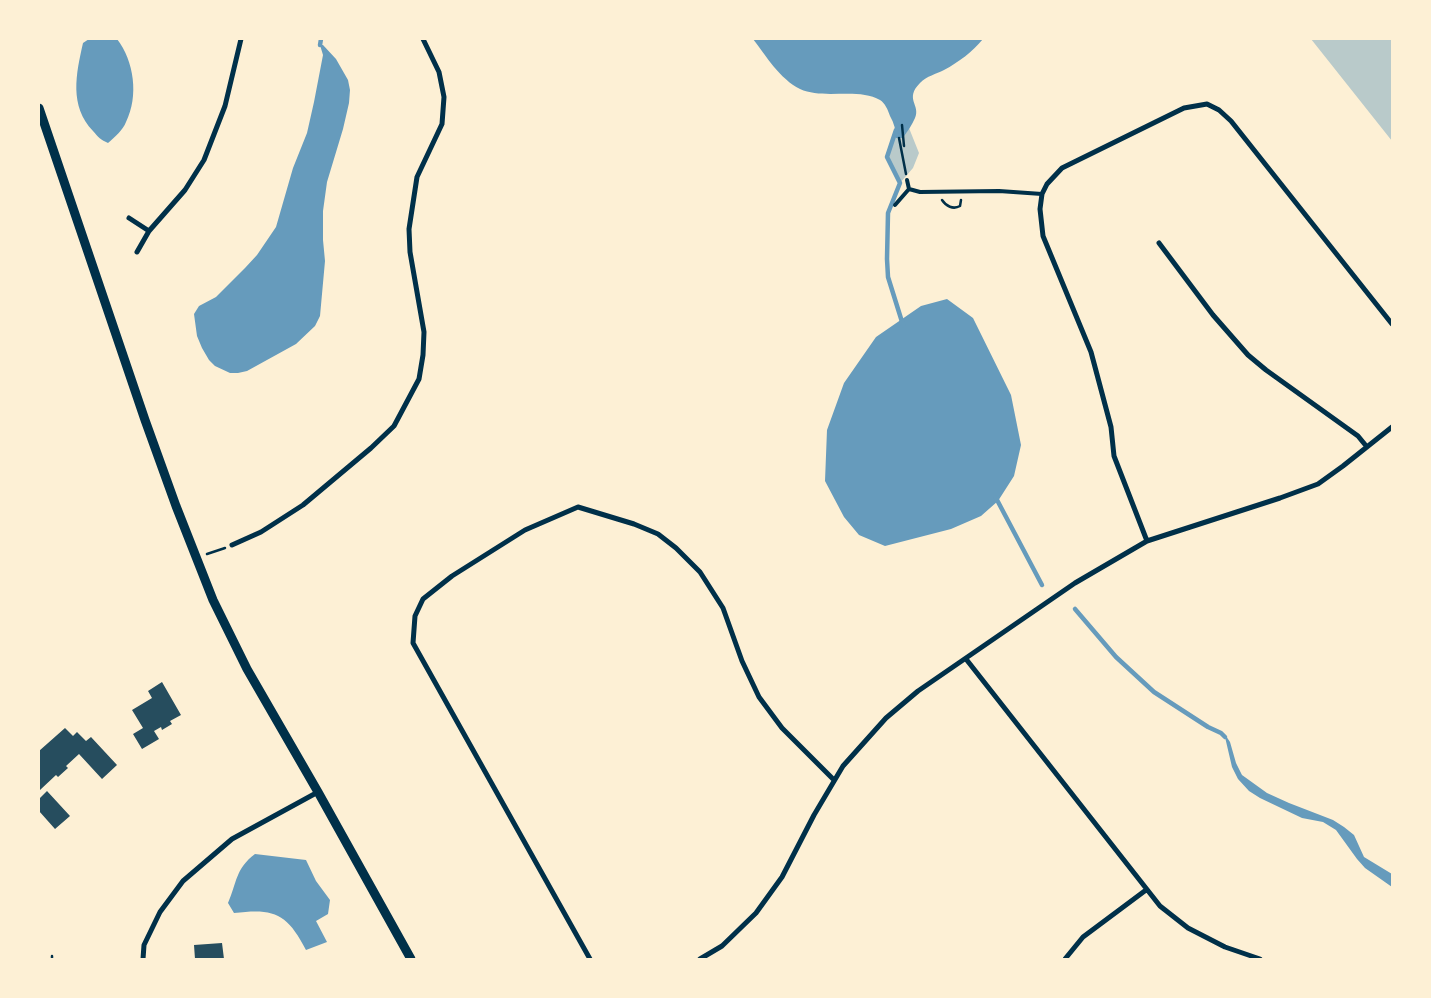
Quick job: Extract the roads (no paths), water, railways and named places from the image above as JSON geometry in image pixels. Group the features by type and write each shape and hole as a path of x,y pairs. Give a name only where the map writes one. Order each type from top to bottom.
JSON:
{"street":[{"path":"137,252 149,231 184,190 204,160 225,106 241,39"},
{"path":"232,545 261,532 303,505 371,448 394,426 419,379 424,332 410,252 409,228 417,177 442,124 444,97 439,72 423,39"},
{"path":"1148,541 1114,456 1111,428 1091,352 1043,236 1040,209 1042,194 1047,184 1062,168 1184,108 1207,104 1219,110 1231,121 1392,324"},
{"path":"39,108 145,420 213,600 244,664 411,959"},
{"path":"129,218 149,231"},
{"path":"1159,243 1213,315 1248,355 1358,436 1367,447"},
{"path":"700,959 722,946 756,913 782,877 814,815 843,766 886,718 918,691 1075,583 1148,541 1318,484 1392,426"},
{"path":"590,959 413,643 415,616 423,599 452,576 525,530 578,507 634,524 658,534 676,548 700,572 714,594 722,608 742,661 759,697 782,728 834,780"},
{"path":"966,659 1160,906 1188,928 1225,947 1260,959"},
{"path":"143,959 144,945 160,912 183,881 232,839 318,792"},
{"path":"1065,959 1083,937 1146,890"}],"lane":[{"path":"907,180 909,189"},
{"path":"909,189 920,192 998,191 1042,194"},
{"path":"895,205 909,189"}],"water":[{"path":"89,39 117,39 131,68 133,90 130,112 123,128 108,143 98,137 85,121 77,100 78,66 83,43"},
{"path":"753,39 983,39 960,60 920,83 913,93 916,109 915,118 903,138 896,138 893,121 880,100 862,94 820,94 800,89 780,73"},
{"path":"320,45 323,45 336,59 348,80 350,90 343,129 327,182 323,211 325,261 320,316 315,326 296,344 247,371 230,373 215,366 209,360 197,336 194,314 199,306 216,297 245,268 257,255 276,227 293,168 307,133 323,55"},
{"path":"947,299 973,318 1011,395 1021,445 1014,476 998,501 981,516 951,529 885,546 859,535 844,517 825,481 827,430 844,383 876,337 921,306"},
{"path":"1226,736 1242,775 1267,793 1333,820 1344,827 1354,835 1364,857 1392,874 1392,887 1365,868 1336,830 1323,822 1302,818 1249,791 1238,779 1232,767"},
{"path":"255,854 306,860 316,881 330,900 328,914 316,921 327,942 306,950 292,928 278,916 259,911 234,913 228,903 235,883 244,865"}],"waterway":[{"path":"320,45 321,39"},
{"path":"896,130 887,157 900,183 888,213 887,259 888,277 903,325"},
{"path":"996,498 1042,585"},
{"path":"1075,609 1116,657 1154,692 1225,737"}]}
